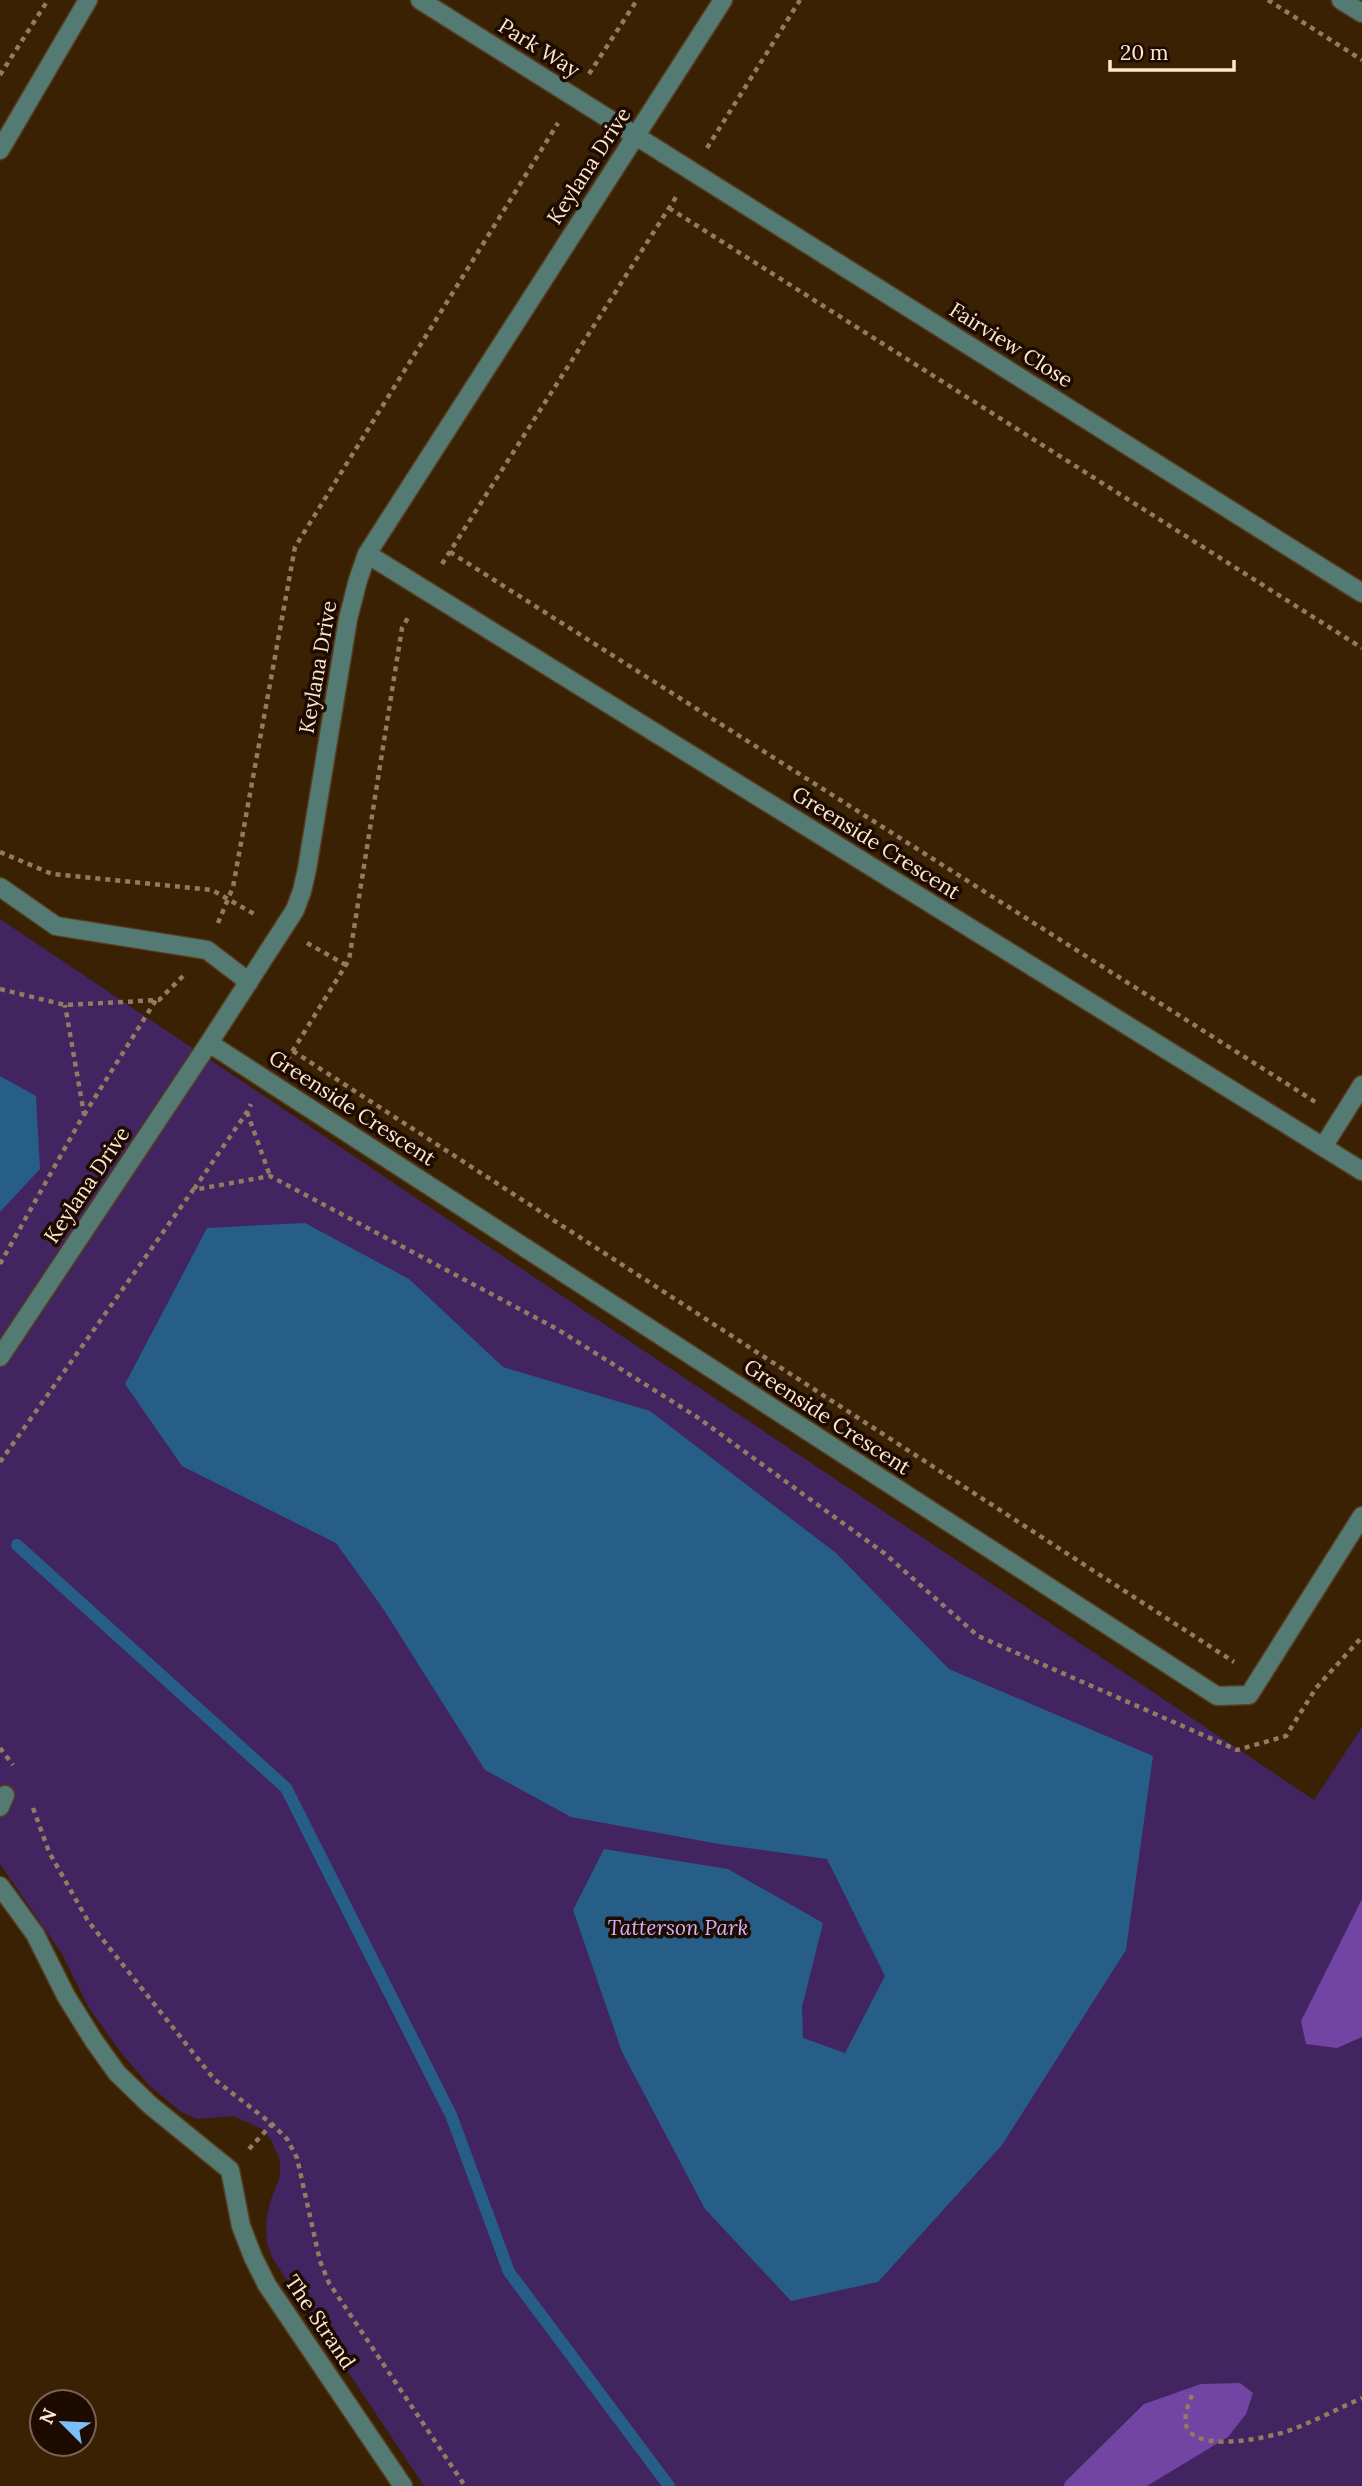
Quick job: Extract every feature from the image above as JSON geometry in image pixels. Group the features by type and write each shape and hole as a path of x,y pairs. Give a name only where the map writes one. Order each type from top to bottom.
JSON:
{"street":[{"path":"0,150 88,0"},
{"name":"Park Way","path":"419,0 635,135"},
{"name":"Keylana Drive","path":"0,1357 283,930 302,891 348,619 367,554 723,0"},
{"path":"1341,0 1362,13"},
{"name":"Fairview Close","path":"635,135 1362,593"},
{"name":"Greenside Crescent","path":"367,554 1362,1171"},
{"path":"0,887 56,926 207,950 249,982"},
{"name":"Greenside Crescent","path":"209,1043 1217,1696 1249,1695 1362,1516"},
{"path":"1323,1147 1362,1085"},
{"name":"The Strand","path":"0,1886 35,1934 66,1996 117,2073 150,2105 229,2170 241,2226 267,2285 403,2486"}],"path":[{"path":"0,75 48,0"},
{"path":"0,989 65,1005 159,1000 207,950 233,887 295,547 637,0"},
{"path":"0,1462 193,1190 266,1080 293,1051 349,960 402,628 800,0"},
{"path":"1268,0 1362,60"},
{"path":"669,208 1362,648"},
{"path":"450,552 1341,1118"},
{"path":"0,852 52,874 212,890 346,965"},
{"path":"0,1264 83,1116 156,1000"},
{"path":"65,1005 83,1116"},
{"path":"293,1051 1235,1663"},
{"path":"247,1112 271,1176"},
{"path":"193,1190 271,1176 557,1329 697,1417 884,1553 978,1636 1237,1750 1286,1736 1317,1688 1362,1637"},
{"path":"0,1748 20,1776"},
{"path":"30,1800 48,1852 88,1921 214,2079 287,2139 297,2158 320,2261 329,2283 465,2486"},
{"path":"1192,2395 1186,2409 1185,2424 1189,2432 1204,2440 1233,2441 1248,2441 1287,2431 1362,2398"}],"green space":[{"name":"Tatterson Park","path":"0,919 1314,1800 1362,1727 1362,2486 424,2486 273,2259 267,2243 266,2223 270,2202 280,2176 280,2160 271,2140 262,2129 233,2116 197,2119 180,2111 150,2086 122,2054 89,2008 62,1954 0,1864"}],"shaded area":[{"path":"1362,1899 1362,2037 1337,2048 1306,2044 1301,2021"},
{"path":"1240,2383 1253,2393 1246,2414 1228,2437 1147,2486 1064,2486 1144,2404 1201,2384"}],"water":[{"path":"0,1076 36,1096 40,1169 0,1212"},
{"path":"305,1223 409,1279 503,1367 650,1411 836,1553 949,1669 1153,1756 1126,1950 1002,2145 878,2282 791,2301 705,2209 622,2052 573,1910 604,1849 728,1869 823,1923 802,2007 803,2038 845,2053 885,1976 827,1859 719,1844 571,1817 485,1770 384,1610 336,1543 182,1466 125,1384 207,1228"}],"waterway":[{"path":"17,1545 286,1788 451,2115 509,2272 669,2486"}]}
